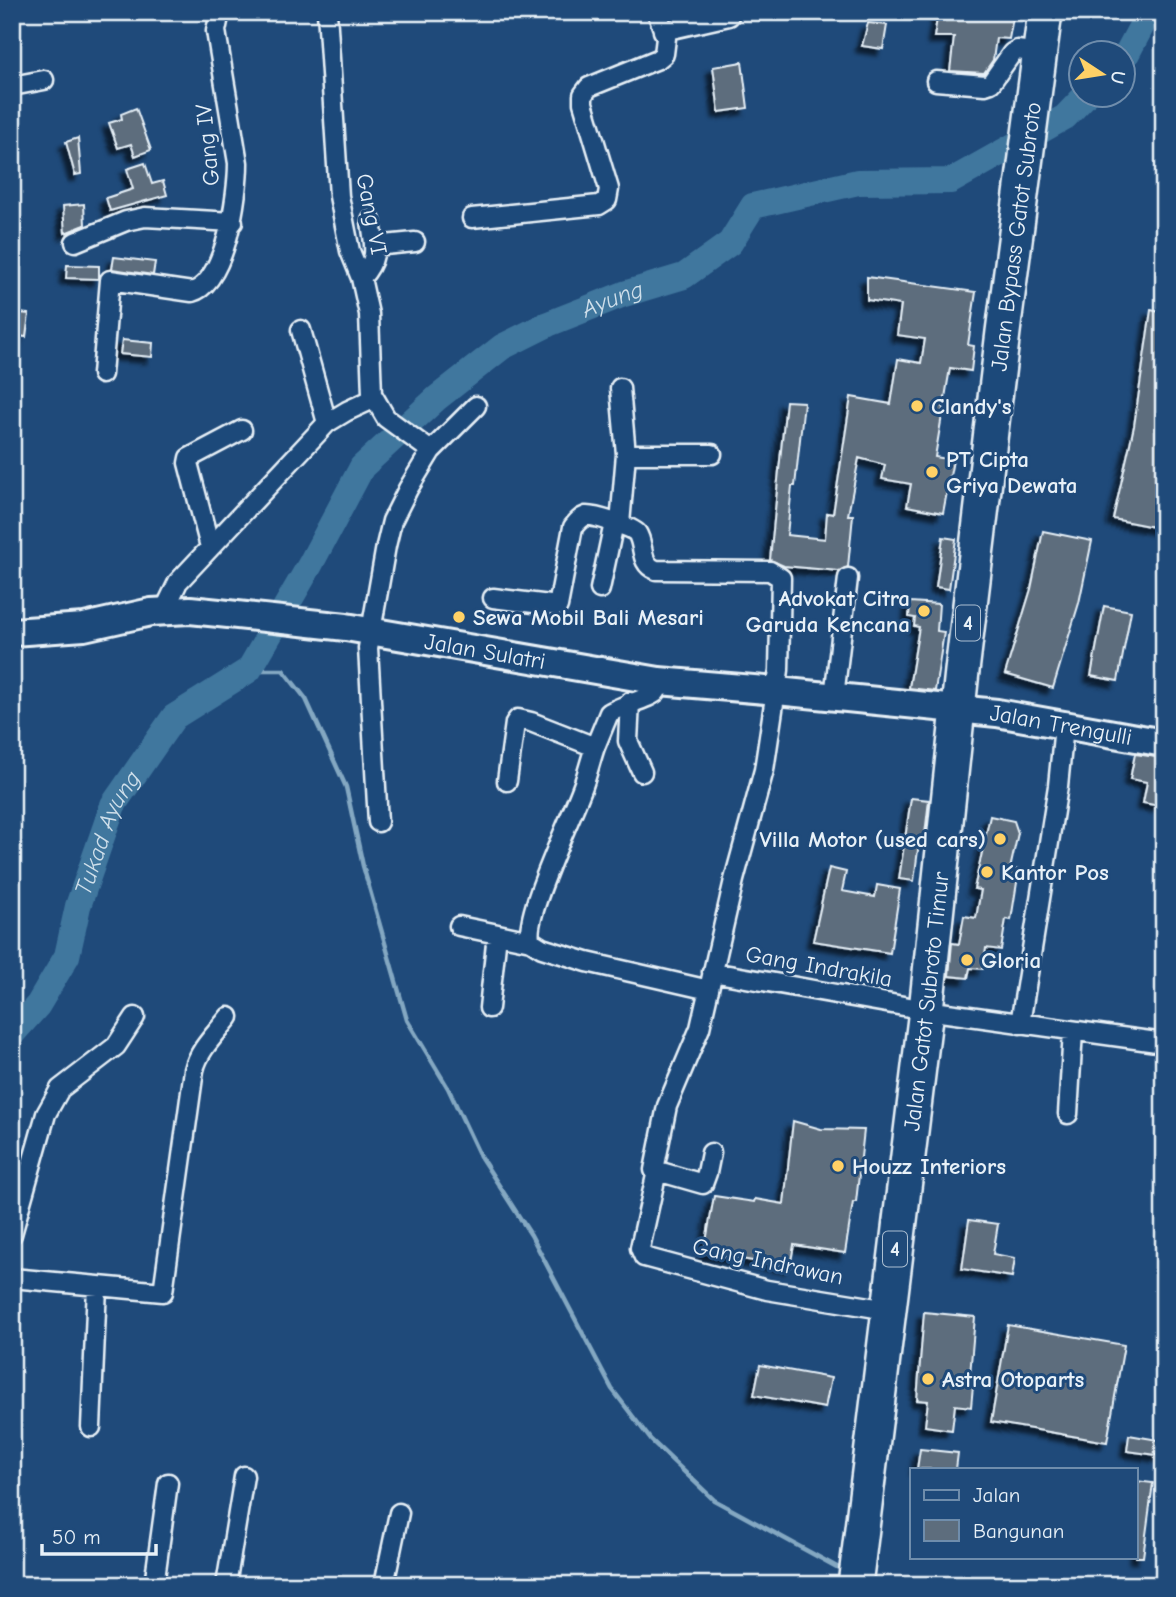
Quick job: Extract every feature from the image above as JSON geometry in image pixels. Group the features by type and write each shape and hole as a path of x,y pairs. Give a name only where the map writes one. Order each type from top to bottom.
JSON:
{"highway":[{"name":"Jalan Bypass Gatot Subroto","path":"958,710 1045,12"},
{"name":"Jalan Gatot Subroto Timur","path":"855,1585 958,710"}],"main road":[{"name":"Jalan Sulatri","path":"12,632 84,627 130,615 164,611 219,613 358,630 659,681 958,710"},
{"name":"Jalan Trengulli","path":"958,710 997,713 1164,743"}],"street":[{"name":"Gang IV","path":"102,374 110,280 192,292 204,288 211,279 233,222 238,163 216,32 220,12"},
{"name":"Gang VI","path":"327,12 339,196 350,251 361,278 369,314 370,381 373,399 386,418 431,451"},
{"path":"472,218 599,205 604,202 610,189 583,103 584,91 658,59 667,45 657,12"},
{"path":"663,32 729,16"},
{"path":"936,81 985,85 992,83 1012,53 1017,50 1039,59"},
{"path":"12,86 44,80"},
{"path":"75,242 127,221 145,217 233,222"},
{"path":"361,278 373,264 371,221"},
{"path":"374,246 415,242"},
{"path":"300,330 327,424"},
{"path":"600,589 617,524 626,454 620,388"},
{"path":"164,611 178,582 327,424 346,411 373,399"},
{"path":"378,822 368,648 358,630 392,521 408,489 431,451 476,406"},
{"path":"210,547 188,463 189,458 242,430"},
{"path":"626,454 712,454"},
{"path":"493,598 558,606 575,523 589,516 632,527 645,561 650,568 656,570 770,571 780,578 777,691 764,770 700,1028 667,1106 654,1170 703,1184 711,1153"},
{"path":"834,697 848,578"},
{"path":"531,941 529,931 555,852 584,785 609,713 653,694 657,691 659,681"},
{"path":"631,702 628,741 642,772"},
{"path":"507,782 515,723 520,719 595,747"},
{"path":"1020,1024 1055,806 1064,726"},
{"name":"Gang Indrakila","path":"459,926 531,941 542,948 587,961 710,981 1164,1043"},
{"path":"489,1008 497,934"},
{"path":"12,1234 46,1114 60,1089 116,1046 135,1017"},
{"path":"12,1278 163,1292 194,1070 205,1046 229,1017"},
{"path":"1068,1114 1073,1031"},
{"name":"Gang Indrawan","path":"657,1171 641,1253 644,1257 767,1290 888,1310"},
{"path":"90,1427 97,1286"},
{"path":"226,1585 244,1476"},
{"path":"154,1585 168,1483"},
{"path":"384,1585 399,1513"}],"building":[{"path":"938,12 1014,12 1009,39 996,38 993,60 984,73 950,71 954,37 934,37"},
{"path":"868,23 887,25 883,49 862,46"},
{"path":"742,62 748,108 719,112 713,67"},
{"path":"136,108 151,150 135,156 131,144 118,148 109,123 122,119 121,114"},
{"path":"78,138 81,174 75,175 66,142"},
{"path":"145,163 152,184 163,181 167,195 110,211 106,198 133,189 127,169"},
{"path":"84,204 85,225 65,233 63,206"},
{"path":"114,257 155,262 153,275 112,269"},
{"path":"67,265 99,266 99,279 66,278"},
{"path":"867,277 976,292 968,345 974,346 971,371 950,368 935,457 953,460 943,513 907,506 911,484 882,479 885,465 859,458 848,515 853,515 848,567 839,571 784,566 770,560 786,401 804,402 787,535 825,539 827,513 833,514 851,397 891,404 898,359 921,363 925,339 897,335 901,305 867,300"},
{"path":"1151,310 1164,313 1164,529 1113,519 1134,426"},
{"path":"12,312 29,314 26,337 12,335"},
{"path":"122,340 153,343 152,357 120,354"},
{"path":"1043,531 1092,541 1079,603 1053,688 1005,674 1031,589"},
{"path":"943,537 956,539 949,589 936,587"},
{"path":"910,602 939,604 937,631 944,632 935,691 909,688 919,627 914,626 915,618 909,617"},
{"path":"1104,606 1131,611 1118,681 1091,676"},
{"path":"1135,754 1164,758 1164,788 1160,806 1143,803 1147,782 1130,779"},
{"path":"911,798 929,800 924,843 919,842 914,881 899,879"},
{"path":"990,816 1014,821 1018,833 1010,869 1019,870 1011,920 1006,919 1001,950 986,948 983,969 970,968 968,978 949,976 952,943 959,944 964,916 976,918 981,890 974,889"},
{"path":"829,868 846,872 842,891 875,897 877,885 900,889 890,953 813,941"},
{"path":"793,1121 821,1129 864,1130 856,1202 853,1202 845,1253 794,1245 790,1267 704,1253 714,1196 784,1204"},
{"path":"969,1220 998,1224 993,1254 1015,1258 1012,1277 962,1269"},
{"path":"924,1312 975,1317 970,1375 974,1375 971,1407 955,1405 952,1430 925,1426 928,1401 917,1400"},
{"path":"1008,1325 1124,1345 1107,1442 991,1422"},
{"path":"760,1365 831,1378 825,1408 754,1395"},
{"path":"1129,1435 1164,1441 1164,1456 1127,1451"},
{"path":"920,1449 958,1453 956,1468 917,1468"},
{"path":"1138,1481 1153,1483 1143,1557 1138,1557"}],"waterway":[{"name":"Ayung","path":"1135,38 1149,12"},
{"name":"Ayung","path":"12,1034 38,1005 67,956 78,906 113,805 174,717 249,670 310,565 362,467 437,398 502,347 548,324 624,294 684,276 730,243 753,206 858,182 951,181 1065,117 1074,108"},
{"path":"249,670 283,670 306,699 346,787 363,866 407,1020 448,1088 480,1156 531,1235 612,1389 651,1440 714,1500 846,1572"},
{"path":"1114,1585 1164,1576"}],"place":[{"name":"Clandy's","path":"917,406"},
{"name":"PT Cipta Griya Dewata","path":"932,472"},
{"name":"Advokat Citra Garuda Kencana","path":"924,611"},
{"name":"Sewa Mobil Bali Mesari","path":"459,617"},
{"name":"Villa Motor (used cars)","path":"1000,839"},
{"name":"Kantor Pos","path":"987,872"},
{"name":"Gloria","path":"967,960"},
{"name":"Houzz Interiors","path":"838,1166"},
{"name":"Astra Otoparts","path":"928,1379"}],"water label":[{"name":"Tukad Ayung","path":"109,836"}]}
